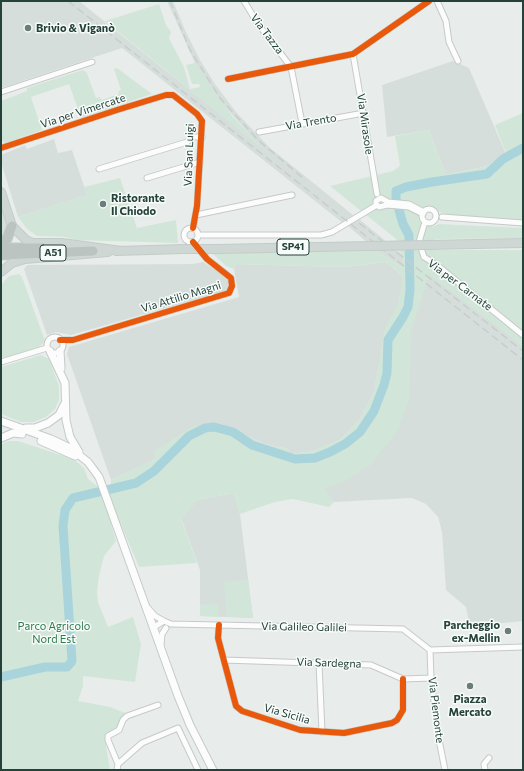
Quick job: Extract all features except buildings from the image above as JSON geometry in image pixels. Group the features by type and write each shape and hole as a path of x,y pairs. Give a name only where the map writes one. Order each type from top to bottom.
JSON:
{"highway":[{"path":"1,242 8,237 12,226"},
{"name":"A51","path":"1,248 92,251"},
{"name":"A51","path":"1,255 92,251"}],"main road":[{"path":"1,192 12,226 20,236 31,242 62,243 121,251"},
{"name":"SP41","path":"92,251 523,243"},
{"path":"1,272 12,263 25,259 56,258 121,251"},
{"path":"49,349 63,376 66,386 65,416 68,430 81,456 99,477 190,726 213,770"},
{"path":"61,349 63,376"},
{"path":"15,426 31,428 48,423 58,415 65,402"},
{"path":"1,421 65,445 81,456"},
{"path":"1,426 48,443 74,456 99,477"},
{"path":"1,438 13,433 22,434"}],"street":[{"name":"Via Tazza","path":"244,1 258,24 291,67"},
{"path":"228,79 353,54 429,1"},
{"path":"437,1 446,21 449,42 458,61"},
{"name":"Via Mirasole","path":"353,54 364,113 377,200"},
{"path":"1,92 92,62"},
{"path":"291,67 302,123"},
{"name":"Via per Vimercate","path":"1,148 117,110 166,95 173,95"},
{"name":"Via San Luigi","path":"173,95 200,117 203,126 194,228"},
{"name":"Via Trento","path":"259,132 364,113"},
{"name":"Via San Luigi","path":"98,169 187,142 194,137 202,137"},
{"name":"Via San Luigi","path":"147,178 200,162"},
{"path":"196,215 292,195"},
{"path":"377,200 380,207 387,203"},
{"path":"377,200 387,203 415,206 423,213 425,223 432,222 435,217"},
{"path":"198,235 310,236 327,234 358,215 372,210 377,200"},
{"path":"423,213 431,210 435,217"},
{"path":"435,217 523,223"},
{"name":"Via per Carnate","path":"425,223 419,242 424,257 439,267 523,335"},
{"path":"194,228 198,235 196,240 193,242 188,242 184,236 186,229 194,228"},
{"name":"Via Attilio Magni","path":"60,340 73,340 229,293 232,286 231,278 207,259 193,242"},
{"path":"1,362 49,349 55,353 61,349 60,340 56,337 51,338 48,341 49,349"},
{"name":"Via Attilio Magni","path":"61,349 73,340"},
{"name":"Via Galileo Galilei","path":"146,606 155,616 164,622 172,624 403,629 430,650"},
{"path":"154,627 164,622"},
{"path":"161,648 162,634 166,628 172,624"},
{"name":"Via Sicilia","path":"219,625 218,638 236,706 239,709 300,730 322,732 357,731 392,723 397,720 403,710 403,678"},
{"path":"154,627 166,628"},
{"path":"430,650 523,646"},
{"name":"Via Piemonte","path":"430,650 431,678 439,740 445,770"},
{"name":"Via Sardegna","path":"224,660 376,666 403,678 431,678"},
{"path":"319,663 322,732"},
{"path":"158,705 127,716 123,720 119,730 108,736 108,740 118,767 142,743 178,728 198,770"},
{"path":"484,770 484,764 489,758"}],"shaded area":[{"path":"1,1 79,1 260,146 220,101 195,63 167,1 173,1 200,60 215,84 236,112 269,147 353,215 342,222 339,220 122,48 1,88"},
{"path":"453,61 469,68 506,154 487,166 446,175 429,130 387,137 382,85"},
{"path":"54,139 58,153 72,150 87,195 18,217 1,162 1,155 25,145 27,149"},
{"path":"1,204 9,228 4,235 1,235"},
{"path":"359,219 404,256 404,269 377,251 348,226"},
{"path":"203,262 225,276 228,281 228,288 225,291 71,335 56,332 47,335 24,269 27,265 193,264"},
{"path":"386,262 403,276 401,301 379,365 374,392 360,419 340,440 314,451 290,454 288,449 265,444 221,424 156,459 111,480 67,354 69,347 239,297 234,269 236,264 344,267"},
{"path":"415,263 523,346 523,621 494,624 492,621 469,622 466,607 446,590 442,532 438,517 426,504 412,498 334,502 300,486 262,491 260,480 360,444"},
{"path":"234,493 240,514 253,618 200,616 200,570 181,518 197,500"}],"green space":[{"path":"159,4 166,25 171,32 169,38 184,67 190,89 200,87 199,84 192,84 186,65 195,63 232,116 268,153 105,21"},
{"path":"117,68 152,94 81,118 69,84 31,97 42,130 5,143 1,141 1,101 27,91 27,88 83,70 87,73 96,98 100,97 101,100 119,94 118,91 121,90 114,69"},
{"name":"Parco Agricolo Nord Est","path":"523,113 523,220 450,215 428,209 422,212 421,215 423,222 426,225 431,225 432,227 439,224 523,228 523,238 435,239 435,250 523,250 523,346 429,275 411,331 409,399 398,430 371,464 345,481 324,488 334,502 329,507 293,499 275,502 240,514 234,493 197,500 181,519 197,563 139,567 120,522 111,524 116,541 104,556 99,576 97,592 98,602 108,627 133,617 141,644 135,682 83,676 83,686 78,701 110,707 125,713 125,723 105,739 110,770 1,770 1,446 3,443 8,441 18,441 73,459 84,468 88,479 97,486 98,490 108,490 110,489 111,480 156,459 153,452 194,426 221,424 265,444 288,449 290,454 314,451 340,440 360,419 374,392 385,328 396,309 402,286 402,275 386,262 344,267 236,264 234,269 226,266 212,253 377,251 402,268 402,254 398,250 401,250 396,239 330,186 393,171 400,166 395,136 429,130 446,175 487,166 506,153 495,125"},
{"path":"120,178 137,228 176,220 178,243 75,240 66,237 37,236 27,229 18,217 86,195 84,187"},
{"path":"19,274 22,277 45,341 38,348 1,359 1,285 9,276"},
{"path":"41,355 49,359 59,386 59,400 55,409 46,417 34,422 21,422 1,414 1,367"},
{"path":"248,580 253,618 227,617 224,582"},
{"path":"218,604 219,617 200,616 200,605"}],"waterway":[{"path":"1,677 45,667 67,667 72,661 63,526 65,510 73,498 136,483 154,471 189,436 205,428 214,427 233,432 252,445 295,459 315,458 330,452 345,444 360,432 374,411 384,385 387,373 388,340 408,307 410,290 409,235 403,224 396,199 396,191 406,187 432,182 487,174 503,159 523,148"}],"railway":[{"path":"68,1 523,360"},
{"path":"170,1 190,50 220,98 258,140 303,178"},
{"path":"359,223 523,351"}],"cycle path":[{"path":"228,79 353,54 429,1"},
{"path":"1,148 117,110 166,95 173,95 197,114 202,121 197,206 193,228"},
{"path":"60,340 73,340 229,293 232,286 231,278 207,259 193,242"},
{"path":"219,625 218,638 236,706 242,711 300,730 344,733 392,723 397,720 403,710 403,679"}],"place":[{"name":"Brivio & Viganò","path":"28,28"},
{"name":"Ristorante Il Chiodo","path":"103,204"},
{"name":"Parcheggio ex-Mellin","path":"508,631"},
{"name":"Piazza Mercato","path":"470,686"}]}
